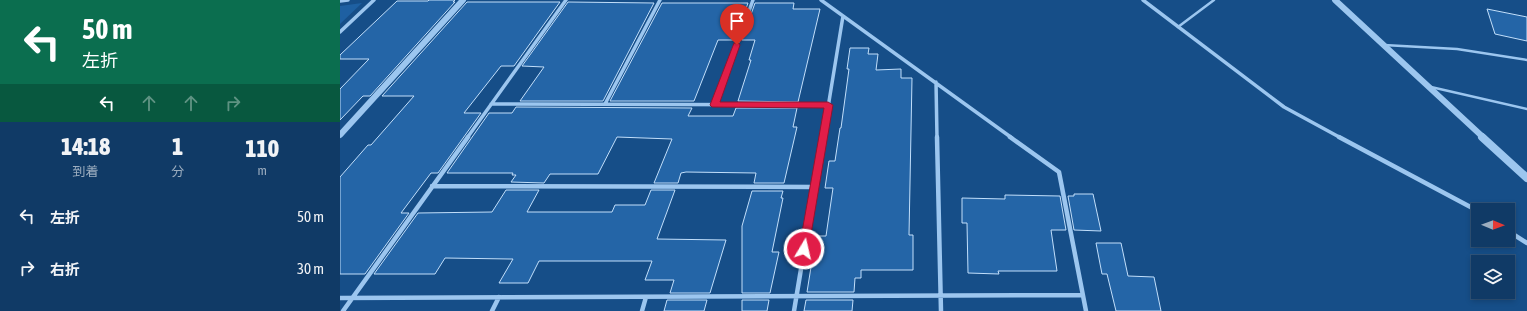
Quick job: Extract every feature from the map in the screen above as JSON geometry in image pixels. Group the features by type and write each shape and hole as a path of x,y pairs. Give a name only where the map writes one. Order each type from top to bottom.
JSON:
{"street":[{"path":"340,1 348,0"},
{"path":"340,32 374,0"},
{"path":"340,135 463,0"},
{"path":"343,311 566,0"},
{"path":"605,104 660,0"},
{"path":"715,105 753,0"},
{"path":"821,0 1059,172 1086,311"},
{"path":"1143,0 1284,107 1471,207"},
{"path":"1335,0 1527,178"},
{"path":"794,311 844,16"},
{"path":"936,82 941,311"},
{"path":"491,104 828,105"},
{"path":"432,186 815,187"},
{"path":"1515,235 1527,243"},
{"path":"340,298 1083,295"},
{"path":"492,311 499,297"},
{"path":"642,311 646,297"}],"lane":[{"path":"1178,27 1214,0"},
{"path":"1382,45 1458,49 1527,60"},
{"path":"1428,86 1527,110"}],"shaded area":[{"path":"362,3 340,24 340,6"}],"building":[{"path":"455,0 453,2 455,2 370,96 363,96 340,120 340,89 369,59 340,59 340,55 397,1"},
{"path":"467,2 560,2 514,66 501,66 464,113 481,113 438,173 431,173 401,213 409,213 365,274 340,274 340,177 368,145 371,145 414,96 382,96"},
{"path":"568,2 654,3 603,101 520,101 544,67 522,66"},
{"path":"662,3 748,3 735,40 718,40 694,101 610,101"},
{"path":"755,3 794,3 793,9 820,9 798,102 738,101 751,60 749,60 755,40 742,40"},
{"path":"1487,9 1527,17 1527,41 1495,34"},
{"path":"850,48 869,48 868,54 878,54 876,70 901,69 901,78 912,78 909,235 913,235 913,270 861,270 861,278 855,278 854,292 807,292 816,236 826,236 833,188 825,188 829,161 835,161 841,128 849,69 847,69"},
{"path":"516,107 692,108 688,116 733,116 736,108 797,108 793,127 797,127 784,183 754,183 756,173 686,172 681,173 678,183 654,183 672,139 617,137 598,174 550,174 544,183 511,182 516,175 512,175 513,173 447,173 489,113 512,113"},
{"path":"506,190 539,190 527,212 612,212 615,205 645,205 651,190 675,190 657,239 726,240 710,293 670,293 674,280 645,280 652,261 539,261 528,283 499,283 513,259 445,258 435,274 374,274 418,213 492,212"},
{"path":"752,191 783,191 781,198 783,198 772,252 779,252 770,293 742,293 742,226"},
{"path":"1074,194 1093,194 1101,231 1074,230 1068,196 1074,196"},
{"path":"1005,195 1060,196 1066,230 1051,230 1057,271 998,271 999,274 968,273 967,223 962,223 962,198 1005,199"},
{"path":"1096,243 1121,243 1128,276 1154,277 1161,311 1116,311 1107,274 1102,274"},
{"path":"667,300 707,300 704,311 664,311"},
{"path":"742,300 769,300 767,311 742,311"},
{"path":"806,300 853,300 852,311 804,311"}],"route":[{"path":"737,45 715,105 828,105 804,249"}]}
